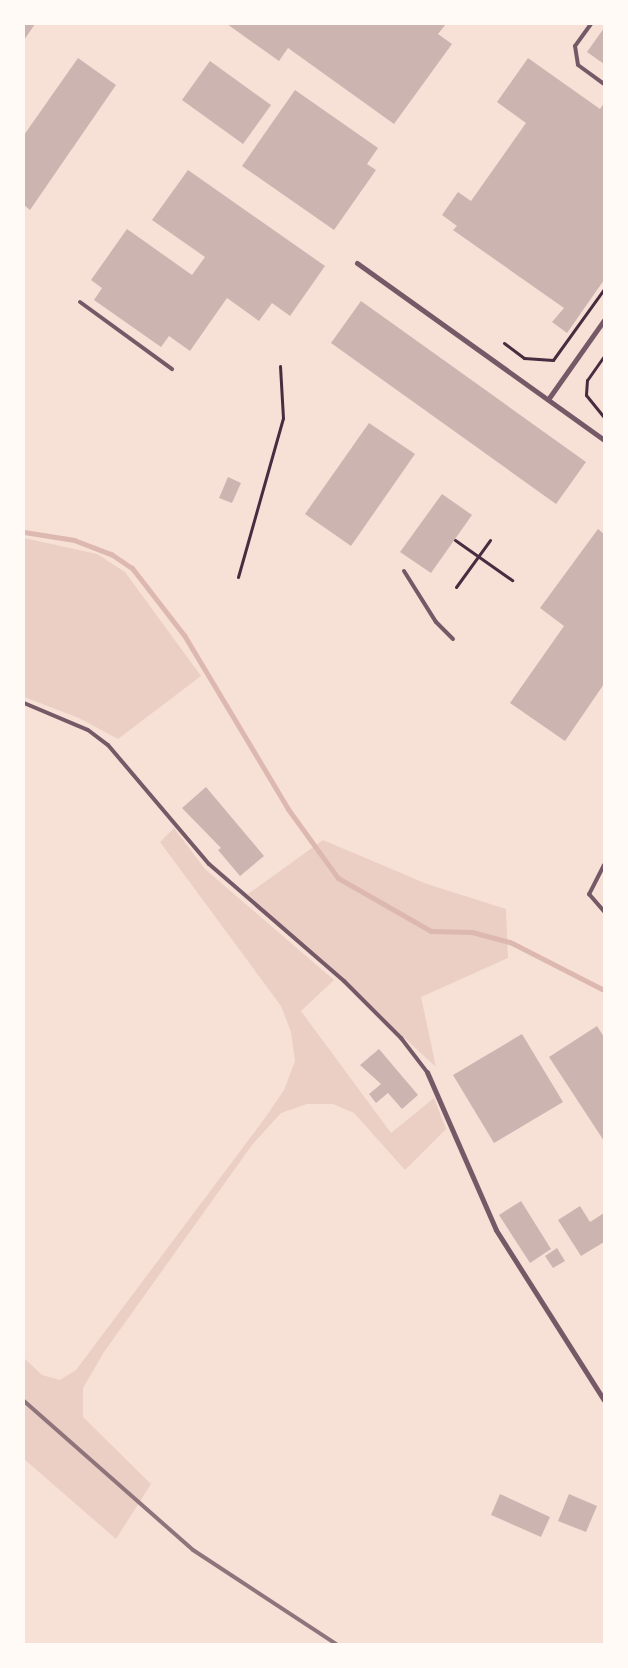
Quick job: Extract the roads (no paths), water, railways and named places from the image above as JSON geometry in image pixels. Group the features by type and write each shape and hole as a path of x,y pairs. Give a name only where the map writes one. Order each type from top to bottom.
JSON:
{"street":[{"path":"357,263 549,398 604,440"},
{"path":"549,398 604,320"},
{"path":"427,1072 496,1230 604,1400"}],"lane":[{"path":"591,24 575,46 578,65 604,84"},
{"path":"80,302 172,369"},
{"path":"404,571 436,622 453,639"},
{"path":"24,703 72,722 108,744 209,864 344,981 401,1038 427,1072"},
{"path":"604,865 589,894 604,911"}],"waterway":[{"path":"24,532 74,540 111,554 132,568 184,635 288,809 338,878 431,931 472,932 510,942 604,990"}],"railway":[{"path":"24,1401 193,1550 336,1644"}]}
